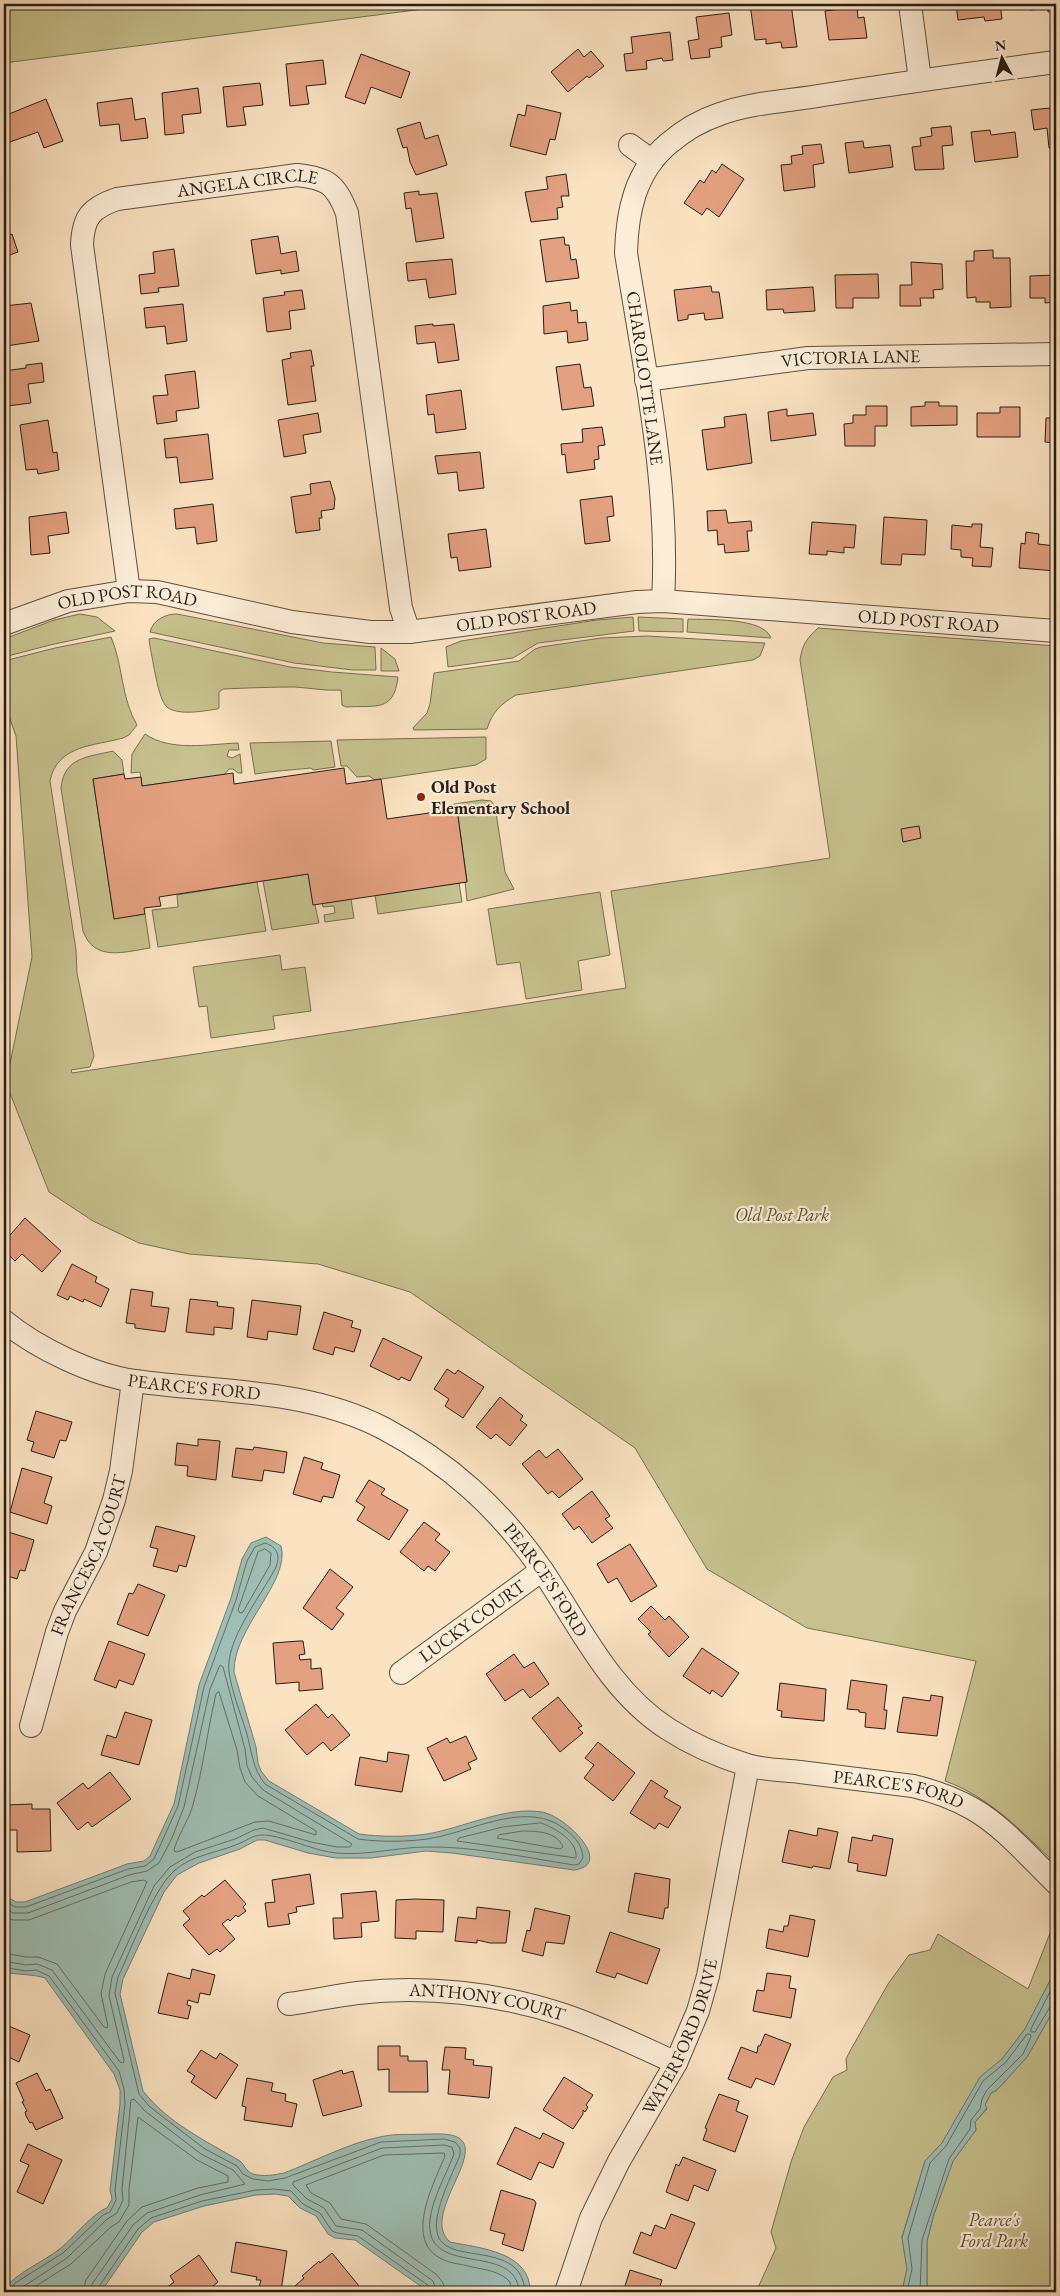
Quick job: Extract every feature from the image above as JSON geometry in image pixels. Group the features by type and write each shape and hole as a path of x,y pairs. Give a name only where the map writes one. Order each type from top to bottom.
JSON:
{"street":[{"path":"910,4 920,80"},
{"name":"CHAROLOTTE LANE","path":"663,601 664,530 646,380 626,253 627,222 641,179 652,161 676,138 704,120 736,109 920,80 1056,62"},
{"path":"630,144 652,161"},
{"name":"ANGELA CIRCLE","path":"129,590 82,245 83,228 89,215 102,204 117,199 296,175 316,177 331,184 341,196 347,213 402,608 409,632"},
{"name":"VICTORIA LANE","path":"646,380 808,358 1056,354"},
{"name":"OLD POST ROAD","path":"4,624 68,601 129,590 157,592 292,622 370,632 409,632 622,603 663,601 1056,631"},
{"name":"PEARCE'S FORD","path":"4,1321 44,1348 86,1367 133,1381 266,1393 304,1400 343,1411 380,1427 418,1448 448,1469 479,1495 508,1525 542,1570 613,1678 638,1705 668,1729 708,1750 748,1766 913,1786 935,1792 975,1810 990,1821 1056,1883"},
{"name":"FRANCESCA COURT","path":"31,1726 57,1632 65,1611 96,1552 114,1500 121,1471 133,1381"},
{"name":"LUCKY COURT","path":"401,1673 542,1570"},
{"name":"WATERFORD DRIVE","path":"566,2292 591,2218 619,2161 676,2063 698,2011 708,1976 748,1766"},
{"name":"ANTHONY COURT","path":"289,2004 358,1993 403,1991 446,1991 485,1996 563,2014 604,2030 676,2063"}],"green space":[{"path":"4,4 462,4 4,63"},
{"path":"80,614 97,617 115,631 4,657 4,639 54,620"},
{"path":"177,614 323,643 375,647 376,670 353,670 294,663 150,632 160,618"},
{"path":"633,617 634,631 538,643 513,658 448,667 446,647 461,641 597,620"},
{"path":"638,617 683,619 683,632 639,631"},
{"path":"688,619 747,623 758,626 766,631 771,638 687,632"},
{"name":"Old Post Park","path":"818,628 1056,646 1056,1864 1005,1816 977,1796 945,1781 976,1661 807,1628 707,1569 635,1448 410,1292 318,1264 189,1254 139,1243 93,1221 49,1192 6,1083 32,957 16,736 4,702 4,661 55,648 111,637 128,704 137,725 129,735 123,738 78,749 69,754 60,760 54,769 50,781 76,950 77,973 94,1056 90,1067 71,1070 72,1073 626,988 611,891 830,858 800,660 806,642"},
{"path":"647,636 765,643 760,656 753,660 516,695 498,709 487,729 414,730 413,728 427,713 434,673 519,661 535,649 541,647 601,638"},
{"path":"154,638 290,667 398,677 396,689 392,697 381,705 346,707 342,705 341,690 294,687 223,689 219,692 219,708 217,709 191,712 172,710 164,703 156,679 149,639"},
{"path":"381,648 395,659 399,671 381,671"},
{"path":"145,734 155,740 178,745 238,743 239,750 229,750 227,756 232,758 240,754 242,773 229,769 224,775 142,786 140,772 131,773 132,754"},
{"path":"486,737 486,759 476,765 375,780 369,776 357,777 347,766 341,766 337,740"},
{"path":"331,741 335,767 255,774 250,743"},
{"path":"113,751 122,760 124,774 93,779 114,918 145,914 150,948 120,953 102,951 94,947 88,941 83,931 61,788 63,778 72,764 86,757"},
{"path":"482,800 491,801 495,806 505,872 514,889 467,901 465,882 467,881 457,809 454,809 454,804"},
{"path":"308,874 319,923 272,930 263,881"},
{"path":"257,882 266,931 158,947 152,910 178,907 177,895"},
{"path":"459,883 462,902 378,914 375,895"},
{"path":"600,892 610,955 578,961 582,990 526,999 520,962 497,965 488,909"},
{"path":"351,899 354,918 325,922 324,915 335,913 334,906 323,907 322,903"},
{"path":"280,955 282,970 305,967 311,1011 273,1016 275,1029 211,1038 207,1006 199,1007 193,967"},
{"path":"1054,1923 1056,1923 1056,1969 1025,2029 1002,2059 980,2078 942,2143 925,2161 902,2237 907,2269 902,2292 756,2292 776,2248 771,2232 791,2162 804,2127 833,2077 847,2070 846,2059 850,2051 888,1984 909,1955 930,1950 938,1934 1028,1989"},
{"name":"Pearce's Ford Park","path":"1056,2006 1056,2292 925,2292 927,2286 927,2241 934,2214 953,2161 976,2130 975,2122 987,2109 985,2105 991,2093 997,2090 1027,2057"}],"water":[{"path":"266,1537 281,1546 282,1560 270,1590 242,1639 236,1655 234,1672 256,1747 258,1763 261,1771 269,1781 359,1834 367,1835 402,1836 427,1834 514,1812 542,1812 552,1815 573,1831 582,1841 590,1859 585,1866 574,1870 426,1851 371,1858 336,1858 308,1853 265,1840 257,1840 240,1849 199,1863 177,1875 164,1892 123,1979 120,1994 143,2091 164,2113 176,2122 240,2161 248,2171 257,2175 284,2173 331,2153 386,2136 440,2134 459,2138 465,2146 464,2158 442,2217 443,2231 450,2242 489,2250 513,2260 522,2268 528,2279 530,2292 429,2292 355,2240 335,2238 328,2234 316,2216 300,2208 288,2196 275,2194 256,2195 204,2206 154,2222 142,2232 101,2292 4,2292 4,2289 17,2277 61,2248 90,2220 107,2208 112,2199 110,2190 120,2090 114,2074 45,1978 4,1972 4,1895 16,1902 25,1902 127,1864 144,1861 150,1856 174,1804 199,1685 231,1598 242,1559 251,1543"},
{"path":"1056,1969 1056,2006 1027,2057 997,2090 991,2093 985,2105 987,2108 975,2122 976,2130 953,2161 934,2214 927,2241 927,2286 925,2292 902,2292 907,2269 902,2238 925,2161 942,2143 980,2077 1002,2059 1025,2029"}],"building":[{"path":"750,4 791,4 797,47 782,48 781,42 766,44 766,39 755,40"},
{"path":"956,4 1000,4 1002,19 985,21 984,17 958,20"},
{"path":"1029,4 1056,4 1056,11 1048,12 1048,8 1030,10"},
{"path":"857,7 858,18 864,17 867,38 829,40 825,11"},
{"path":"729,13 732,35 721,37 722,47 709,49 710,57 691,59 688,41 699,39 696,17"},
{"path":"670,32 673,60 663,61 662,58 646,61 647,69 626,71 624,54 633,53 631,37"},
{"path":"578,49 584,57 591,51 604,66 589,78 587,76 568,92 551,72"},
{"path":"361,54 410,72 401,98 371,87 365,104 345,97"},
{"path":"323,60 326,84 306,86 309,104 290,106 286,64"},
{"path":"260,83 263,105 243,107 246,125 227,127 223,87"},
{"path":"198,88 201,113 182,115 184,133 165,135 162,93"},
{"path":"132,98 135,120 145,118 148,138 121,141 119,124 100,126 97,103"},
{"path":"46,99 63,141 44,148 38,132 7,143 4,134 4,116"},
{"path":"527,105 561,113 555,140 550,139 546,155 510,146 518,114 525,116"},
{"path":"1050,108 1051,115 1056,115 1056,147 1049,148 1047,128 1034,130 1031,110"},
{"path":"420,122 425,139 438,135 447,165 416,175 410,162 407,147 403,148 397,129"},
{"path":"951,126 953,145 942,146 944,169 915,170 912,147 921,146 920,138 932,136 931,128"},
{"path":"990,130 991,135 1015,132 1018,157 975,162 971,132"},
{"path":"863,141 864,148 890,145 893,167 849,173 845,143"},
{"path":"821,144 824,163 813,165 815,187 784,191 781,165 792,164 791,156 803,154 802,146"},
{"path":"722,164 744,179 719,217 707,208 702,215 684,203 700,180 704,183 712,170 716,173"},
{"path":"566,174 569,196 561,196 563,207 557,208 558,219 531,222 525,192 548,189 546,177"},
{"path":"419,191 419,195 437,193 444,238 416,242 411,208 406,209 404,193"},
{"path":"12,234 18,252 4,257 4,237"},
{"path":"278,236 281,254 296,251 299,271 281,274 281,270 256,274 251,240"},
{"path":"564,237 565,245 569,245 571,260 576,259 579,278 546,282 540,240"},
{"path":"174,249 179,286 158,288 159,292 141,294 139,275 155,273 153,252"},
{"path":"993,250 993,258 1010,258 1011,307 990,308 990,302 976,302 976,297 967,298 966,261 974,261 974,251"},
{"path":"452,259 456,294 429,298 426,279 408,281 406,263"},
{"path":"911,262 942,264 943,289 933,290 934,298 920,298 921,306 900,306 900,285 912,285"},
{"path":"878,274 879,298 853,298 853,308 836,308 835,275"},
{"path":"1056,275 1056,302 1045,303 1045,298 1030,298 1030,276"},
{"path":"711,286 712,292 719,292 723,318 705,320 704,313 688,315 688,319 678,321 674,290"},
{"path":"813,287 815,311 784,313 783,309 767,310 766,290"},
{"path":"302,290 305,309 289,311 291,329 267,332 263,298 285,295 284,292"},
{"path":"570,302 571,311 577,310 578,323 586,322 588,340 568,343 567,331 544,334 543,306"},
{"path":"31,303 39,341 6,346 4,306"},
{"path":"183,304 187,341 167,344 165,326 146,328 144,308"},
{"path":"433,324 433,326 454,324 459,360 438,363 435,342 417,344 415,326"},
{"path":"311,350 314,366 311,366 316,401 288,405 282,360 291,358 290,353"},
{"path":"42,363 44,382 28,384 31,403 7,406 4,371 26,368 26,365"},
{"path":"580,364 584,388 591,387 594,406 562,410 556,367"},
{"path":"195,371 199,408 176,411 177,421 157,424 153,396 168,395 165,375"},
{"path":"461,390 466,429 436,433 434,414 428,415 426,395"},
{"path":"925,402 939,402 939,406 957,406 957,425 911,426 911,407 925,406"},
{"path":"866,406 887,406 887,426 875,426 875,446 845,446 844,424 853,423 853,415 866,415"},
{"path":"1000,407 1020,407 1020,437 977,437 977,413 1000,413"},
{"path":"787,409 787,416 813,413 816,435 771,441 768,412"},
{"path":"318,413 321,432 303,435 306,453 284,457 278,420"},
{"path":"746,414 752,463 707,470 702,430 725,427 724,417"},
{"path":"1046,418 1056,418 1056,443 1045,442"},
{"path":"48,420 53,453 57,452 59,470 38,474 37,469 26,470 20,425"},
{"path":"602,427 605,445 598,446 599,459 594,460 595,469 567,473 565,454 562,455 561,444 583,442 582,429"},
{"path":"208,434 213,479 180,483 177,457 166,458 164,439"},
{"path":"480,452 484,488 459,491 457,472 438,474 435,456"},
{"path":"330,481 335,498 334,509 321,511 322,518 319,518 320,530 296,533 291,497 311,494 310,484"},
{"path":"612,496 614,516 607,517 610,541 585,544 580,500"},
{"path":"213,504 217,541 197,544 195,527 176,529 174,509"},
{"path":"726,510 728,523 751,521 752,531 747,531 749,551 725,553 724,544 718,545 717,530 708,531 707,511"},
{"path":"66,512 69,533 48,536 50,553 31,555 29,517"},
{"path":"884,517 927,520 925,555 902,554 901,565 881,564"},
{"path":"812,522 856,525 854,548 844,547 844,553 827,551 827,555 809,554"},
{"path":"972,524 982,524 980,547 993,548 991,567 972,566 973,558 961,557 961,550 951,549 952,525 972,527"},
{"path":"486,529 491,567 459,571 457,557 451,558 448,534"},
{"path":"1026,532 1039,534 1038,544 1056,546 1056,571 1019,568 1021,543 1025,544"},
{"path":"344,768 346,784 381,779 387,819 457,809 467,882 313,905 308,874 159,897 161,906 144,908 145,914 114,919 93,779 124,774 125,779 141,777 142,786 233,773 234,784"},
{"path":"919,826 921,838 903,842 901,829"},
{"path":"25,1218 61,1251 42,1272 22,1254 15,1261 4,1251 4,1242"},
{"path":"72,1264 97,1277 95,1282 109,1289 101,1307 84,1299 83,1302 70,1296 68,1300 57,1295"},
{"path":"131,1289 153,1292 151,1306 169,1308 165,1332 135,1328 135,1324 126,1323"},
{"path":"190,1299 218,1302 217,1306 234,1308 232,1329 214,1327 214,1335 186,1332"},
{"path":"252,1300 301,1306 297,1335 268,1331 267,1340 247,1337"},
{"path":"324,1312 353,1321 351,1327 361,1330 354,1352 335,1347 333,1355 313,1349"},
{"path":"383,1338 422,1357 410,1381 401,1377 399,1380 370,1366"},
{"path":"447,1369 455,1374 458,1370 484,1387 463,1418 445,1406 449,1399 434,1389"},
{"path":"500,1397 523,1416 520,1420 527,1425 510,1446 496,1434 491,1439 476,1427"},
{"path":"36,1411 72,1422 66,1441 60,1440 54,1458 31,1451 34,1442 27,1440"},
{"path":"198,1439 220,1441 216,1480 187,1476 188,1466 175,1465 177,1443 198,1446"},
{"path":"254,1447 287,1452 284,1473 264,1470 262,1481 232,1477 236,1448 253,1450"},
{"path":"558,1449 583,1479 559,1498 552,1491 548,1494 522,1464 539,1450 546,1458"},
{"path":"304,1457 323,1463 321,1469 340,1475 333,1498 323,1496 321,1502 293,1494"},
{"path":"22,1468 52,1477 44,1503 52,1506 47,1524 10,1512"},
{"path":"369,1480 385,1489 381,1494 408,1510 389,1540 357,1520 365,1507 356,1501"},
{"path":"592,1491 610,1516 605,1519 613,1528 592,1543 579,1526 574,1530 562,1514"},
{"path":"424,1522 440,1534 435,1540 450,1552 435,1571 428,1566 424,1571 400,1552"},
{"path":"156,1526 195,1536 186,1567 179,1565 177,1572 153,1566 158,1549 150,1547"},
{"path":"5,1531 34,1540 25,1571 20,1570 17,1579 4,1575"},
{"path":"630,1544 657,1586 631,1602 617,1578 608,1583 597,1564"},
{"path":"330,1569 353,1587 336,1608 344,1614 332,1630 303,1608"},
{"path":"138,1584 165,1595 148,1636 117,1624 129,1593 133,1594"},
{"path":"651,1606 665,1620 669,1616 689,1637 669,1657 648,1634 651,1632 638,1619"},
{"path":"109,1641 145,1654 133,1685 119,1680 116,1688 94,1680"},
{"path":"303,1641 305,1654 299,1655 300,1660 311,1659 311,1669 321,1668 323,1689 299,1691 299,1682 276,1684 273,1643"},
{"path":"702,1648 739,1673 722,1697 712,1690 710,1694 683,1676"},
{"path":"514,1654 524,1668 534,1662 549,1684 530,1698 523,1689 505,1701 486,1674"},
{"path":"851,1680 887,1685 884,1710 887,1710 885,1729 865,1727 866,1713 847,1709"},
{"path":"780,1683 826,1689 824,1721 781,1717 782,1711 777,1710"},
{"path":"931,1695 943,1697 937,1736 897,1732 903,1697 930,1701"},
{"path":"558,1697 582,1726 578,1728 583,1733 560,1752 532,1718"},
{"path":"316,1704 328,1718 332,1714 350,1735 331,1751 323,1742 307,1755 285,1730"},
{"path":"125,1712 152,1720 139,1765 101,1755 107,1735 116,1738"},
{"path":"466,1736 477,1759 468,1763 471,1769 444,1781 427,1748 447,1738 450,1743"},
{"path":"598,1742 635,1773 613,1801 584,1778 594,1765 585,1758"},
{"path":"388,1752 409,1755 402,1792 355,1785 360,1757 387,1762"},
{"path":"110,1772 131,1799 92,1827 88,1822 78,1830 57,1803 83,1783 88,1789"},
{"path":"651,1780 668,1791 664,1797 681,1807 668,1828 659,1823 655,1829 630,1813"},
{"path":"32,1804 32,1809 50,1809 51,1851 17,1852 17,1830 6,1830 5,1805"},
{"path":"818,1828 838,1832 830,1869 813,1866 812,1868 782,1862 789,1830 817,1836"},
{"path":"873,1835 893,1839 886,1876 857,1871 858,1864 848,1862 852,1837 872,1841"},
{"path":"635,1873 670,1879 668,1908 665,1908 663,1919 628,1912"},
{"path":"310,1874 314,1904 296,1907 297,1912 288,1914 290,1924 268,1927 265,1903 275,1902 272,1880"},
{"path":"225,1880 246,1904 243,1907 246,1911 238,1917 236,1915 230,1921 228,1919 222,1924 235,1939 220,1952 217,1949 209,1955 183,1925 190,1919 183,1911 202,1895 204,1897"},
{"path":"376,1891 379,1921 361,1923 362,1937 334,1939 333,1918 343,1918 341,1894"},
{"path":"396,1900 444,1900 443,1932 416,1931 416,1939 395,1938"},
{"path":"477,1907 510,1911 506,1943 490,1943 477,1940 477,1943 455,1941 458,1917 476,1919"},
{"path":"535,1908 570,1916 564,1944 546,1942 543,1956 522,1951 527,1930 530,1931"},
{"path":"790,1915 815,1920 808,1957 766,1948 769,1929 783,1932 784,1926 788,1926"},
{"path":"610,1932 660,1949 647,1984 617,1973 615,1978 596,1972"},
{"path":"192,1969 215,1975 210,1995 200,1993 198,2003 188,2000 187,2005 191,2006 188,2019 158,2013 168,1973 190,1979"},
{"path":"767,1973 791,1976 789,1988 796,1989 791,2018 753,2011 757,1990 764,1991"},
{"path":"4,2024 30,2035 19,2062 4,2055"},
{"path":"765,2034 791,2044 774,2085 756,2078 751,2088 728,2079 741,2047 757,2053 758,2046 760,2046"},
{"path":"378,2046 400,2046 400,2056 408,2056 408,2061 427,2061 428,2092 389,2092 389,2069 378,2070"},
{"path":"445,2047 466,2048 465,2059 474,2060 473,2065 492,2067 489,2098 448,2094 450,2070 442,2070"},
{"path":"201,2050 216,2059 220,2053 238,2065 216,2099 191,2082 195,2076 187,2071"},
{"path":"342,2070 343,2074 353,2071 362,2106 323,2116 313,2080"},
{"path":"37,2073 46,2091 50,2089 63,2118 36,2130 26,2116 25,2112 27,2111 22,2102 24,2101 16,2083"},
{"path":"564,2077 593,2095 586,2105 588,2107 585,2112 583,2110 583,2114 573,2129 543,2110"},
{"path":"247,2078 273,2083 271,2091 286,2094 285,2101 297,2104 292,2127 244,2120 246,2107 242,2106"},
{"path":"719,2094 739,2101 736,2111 748,2116 735,2152 703,2140 707,2129 705,2128"},
{"path":"515,2127 540,2139 543,2133 564,2143 553,2168 539,2162 531,2180 497,2164"},
{"path":"28,2144 62,2160 43,2204 17,2192 29,2165 20,2161"},
{"path":"683,2157 716,2170 708,2191 694,2185 688,2201 666,2192 676,2164 679,2166"},
{"path":"501,2190 534,2200 536,2203 523,2251 502,2244 505,2234 490,2230"},
{"path":"671,2214 695,2223 676,2269 633,2253 641,2232 651,2236 655,2225 665,2229"},
{"path":"236,2242 287,2251 281,2291 259,2287 261,2280 256,2280 257,2277 231,2272"},
{"path":"332,2253 364,2292 300,2292 295,2286 304,2278 302,2276 319,2261 320,2263"},
{"path":"199,2255 218,2282 208,2290 209,2292 161,2292 174,2282 170,2276"},
{"path":"630,2270 662,2280 658,2292 621,2292 624,2289"}],"place":[{"name":"Old Post Elementary School","path":"421,797"}]}
